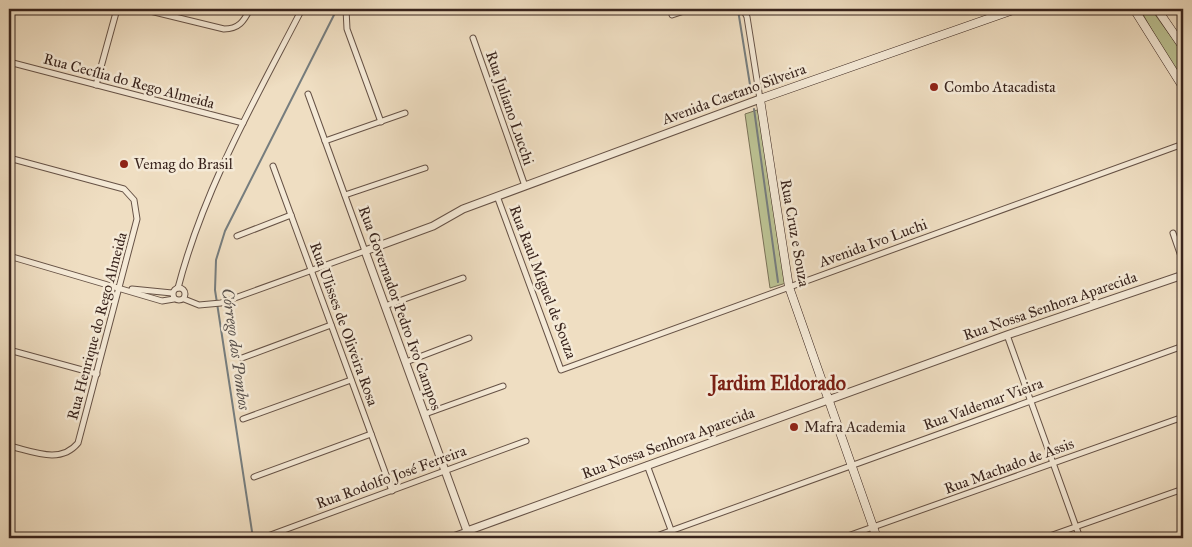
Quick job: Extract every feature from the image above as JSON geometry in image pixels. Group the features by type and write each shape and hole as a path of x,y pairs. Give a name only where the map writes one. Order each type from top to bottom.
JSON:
{"main road":[{"name":"Avenida Caetano Silveira","path":"760,99 1016,9"},
{"path":"1134,9 1183,86"},
{"path":"1157,9 1183,47"},
{"path":"1183,76 1183,86"},
{"name":"Rua Cruz e Souza","path":"760,99 789,287 850,466 877,538"}],"street":[{"path":"9,18 11,9"},
{"path":"96,85 117,9"},
{"path":"142,9 224,29 233,29 241,24 250,9"},
{"path":"9,256 162,301 173,296 178,288 199,217 243,123 302,9"},
{"path":"346,9 347,29 381,122"},
{"path":"672,15 690,9"},
{"path":"743,9 747,16 760,99"},
{"name":"Rua Juliano Lucchi","path":"472,38 525,186"},
{"name":"Rua Cecília do Rego Almeida","path":"9,62 243,123"},
{"name":"Rua Governador Pedro Ivo Campos","path":"308,94 468,535"},
{"name":"Avenida Caetano Silveira","path":"365,251 433,226 462,209 760,99"},
{"path":"325,141 405,113"},
{"name":"Avenida Ivo Luchi","path":"571,366 1183,144"},
{"name":"Rua Henrique do Rego Almeida","path":"9,158 124,189 134,200 137,212 136,228 80,438 67,454 47,455 9,446"},
{"name":"Rua Ulisses de Oliveira Rosa","path":"273,166 392,491"},
{"path":"344,195 425,168"},
{"name":"Rua Raul Miguel de Souza","path":"497,196 562,370 571,366"},
{"path":"237,236 291,215"},
{"path":"1173,233 1183,262"},
{"path":"173,296 179,301 184,299 192,304 208,305 221,303 365,251"},
{"name":"Rua Nossa Senhora Aparecida","path":"447,538 468,535 647,465 1007,335 1183,275"},
{"path":"385,306 463,278"},
{"path":"178,288 184,291 184,299"},
{"path":"242,358 332,325"},
{"path":"1007,335 1080,538"},
{"path":"406,362 469,338"},
{"name":"Rua Valdemar Vieira","path":"651,538 1183,346"},
{"path":"9,350 97,374"},
{"path":"243,419 351,380"},
{"path":"425,414 502,386"},
{"name":"Rua Machado de Assis","path":"842,538 1183,416"},
{"path":"254,477 371,434"},
{"name":"Rua Rodolfo José Ferreira","path":"265,537 526,441"},
{"path":"647,465 674,538"},
{"path":"1044,538 1183,489"}],"green space":[{"path":"1140,9 1151,9 1183,53 1183,67 1177,75"},
{"path":"757,110 786,283 770,288 745,114"}],"waterway":[{"name":"Córrego dos Pombos","path":"253,538 215,290 216,260 225,231 337,9"},
{"path":"738,10 751,91"},
{"path":"754,109 778,282"}],"place":[{"name":"Combo Atacadista","path":"934,87"},
{"name":"Vemag do Brasil","path":"124,164"},
{"name":"Mafra Academia","path":"794,427"}],"district":[{"name":"Jardim Eldorado","path":"778,383"}]}
